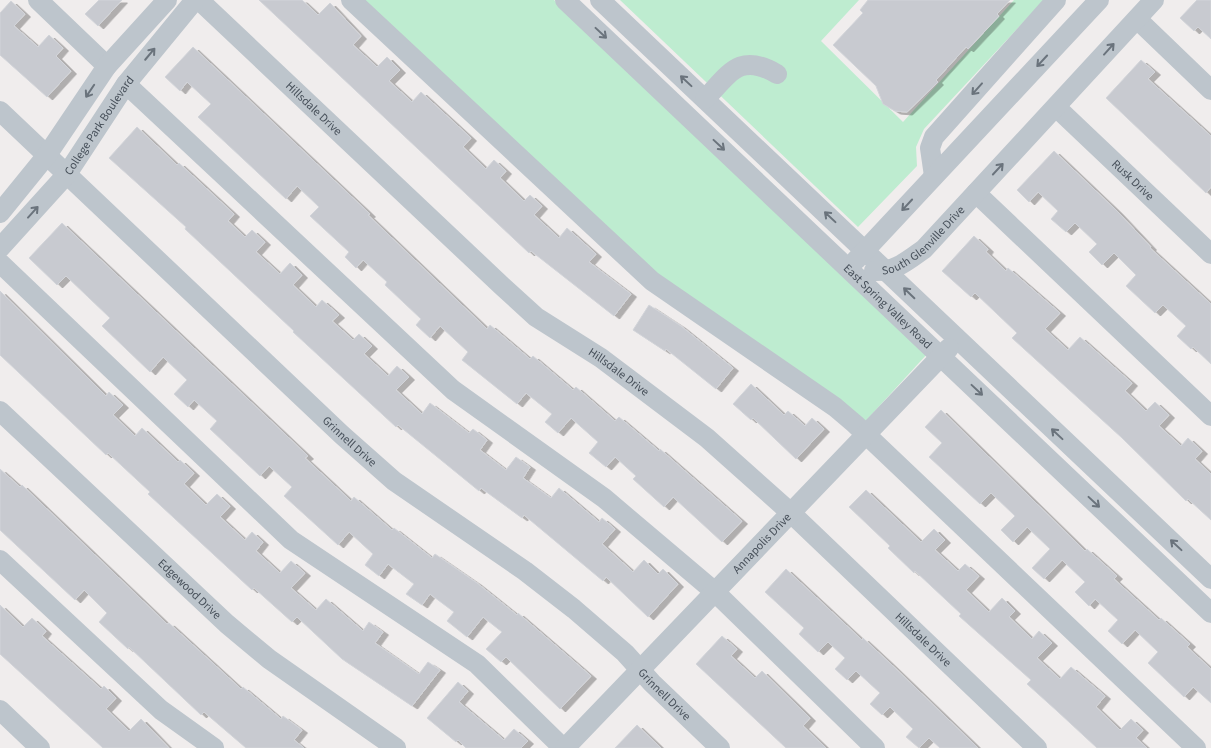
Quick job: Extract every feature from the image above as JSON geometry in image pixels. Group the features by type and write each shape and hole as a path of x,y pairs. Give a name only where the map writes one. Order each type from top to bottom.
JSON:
{"street":[{"path":"38,0 107,66"},
{"name":"College Park Boulevard","path":"0,213 47,155 107,66 167,0"},
{"name":"College Park Boulevard","path":"0,248 67,174 126,84 195,0"},
{"name":"Hillsdale Drive","path":"199,0 536,317 601,358 707,438 791,513 1037,748"},
{"path":"351,0 652,281 835,407 1196,748"},
{"name":"East Spring Valley Road","path":"565,0 1211,613"},
{"name":"East Spring Valley Road","path":"600,0 1211,579"},
{"path":"934,176 930,148 934,137 1056,0"},
{"name":"South Glenville Drive","path":"848,268 1099,0"},
{"name":"South Glenville Drive","path":"848,268 886,272 900,267 924,249 1154,0"},
{"path":"1136,19 1211,90"},
{"path":"705,99 728,75 742,65 761,65 777,74"},
{"path":"126,84 454,390 604,498 715,592 876,748"},
{"name":"Rusk Drive","path":"1056,107 1211,254"},
{"name":"Grinnell Drive","path":"0,111 342,435 394,481 532,577 582,616 625,653 720,748"},
{"path":"976,193 1211,416"},
{"path":"0,263 291,540 477,664 564,748"},
{"name":"Annapolis Drive","path":"564,748 958,340"},
{"name":"Edgewood Drive","path":"0,410 228,624 269,659 396,748"},
{"path":"0,560 161,710 214,748"},
{"path":"0,710 40,748"}],"green space":[{"path":"360,0 554,0 928,353 861,426 654,276"},
{"path":"620,0 859,0 821,41 903,122 1014,0 1044,0 924,129 916,147 917,166 858,227"}],"building":[{"path":"99,0 122,0 98,26 85,14"},
{"path":"259,0 302,0 318,15 330,3 361,36 353,45 377,67 387,57 400,70 389,81 412,102 421,92 471,138 463,147 486,169 494,160 506,171 500,178 524,201 530,195 542,206 534,215 559,238 567,228 596,254 589,262 631,294 614,316 531,251 529,253"},
{"path":"868,0 1010,0 997,14 999,16 968,49 966,47 936,80 938,82 907,112 895,111 883,104 876,86 833,45 863,13 860,10"},
{"path":"1197,0 1211,0 1211,39 1198,27 1194,31 1180,18"},
{"path":"11,1 25,14 14,26 38,47 49,35 63,48 56,56 71,71 47,97 0,55 0,13"},
{"path":"193,47 370,214 368,215 487,329 490,325 530,359 533,356 573,390 576,387 615,421 619,417 659,451 660,449 742,521 722,542 673,497 664,507 633,479 636,476 615,457 606,467 589,453 598,442 571,418 558,433 545,422 552,414 526,393 517,404 462,360 468,352 440,326 430,338 416,325 421,319 385,285 387,282 363,260 356,268 345,257 349,252 310,216 319,207 297,186 286,199 198,117 211,104 187,82 180,91 165,77"},
{"path":"1141,60 1155,72 1148,79 1211,136 1211,187 1206,193 1106,98"},
{"path":"137,127 177,165 179,163 234,214 228,221 245,237 252,230 265,242 256,252 280,274 290,263 302,275 293,285 316,307 322,300 339,315 332,321 353,340 359,334 372,346 364,354 388,376 397,366 409,377 396,390 422,414 430,403 469,433 473,429 487,440 480,450 506,470 516,457 530,467 523,478 551,498 559,488 599,522 602,518 615,529 602,544 633,572 644,560 658,574 663,569 678,584 648,617 606,577 603,581 524,515 522,518 481,488 479,491 398,425 396,427 293,332 185,229 186,227 109,158"},
{"path":"1054,151 1117,211 1150,248 1211,304 1211,364 1193,347 1191,349 1177,336 1186,326 1163,305 1155,313 1126,286 1136,275 1114,253 1102,265 1089,252 1097,244 1075,223 1066,232 1051,219 1058,211 1038,192 1029,202 1017,190"},
{"path":"62,223 308,456 305,458 351,501 354,497 392,530 394,528 432,558 435,554 477,583 517,615 518,613 591,676 560,709 506,657 501,662 486,649 502,632 483,617 467,637 447,621 454,612 430,594 422,605 406,594 414,584 388,564 379,576 365,565 373,554 349,532 338,545 284,496 292,487 269,466 260,476 210,429 217,421 194,400 188,407 174,394 187,380 163,357 150,372 102,326 110,318 66,276 57,285 29,258"},
{"path":"974,236 988,249 986,252 1006,271 1008,268 1060,313 1045,329 1068,350 1080,337 1132,383 1125,391 1146,411 1155,402 1169,415 1159,426 1181,446 1188,438 1202,451 1195,459 1211,474 1211,520 1188,499 1186,501 1122,438 1012,338 1017,333 975,293 971,297 942,271"},
{"path":"0,291 106,396 109,392 123,405 113,415 135,436 142,428 178,462 180,460 194,473 184,484 206,505 217,494 230,506 220,517 245,540 252,532 263,542 256,551 280,573 291,561 305,573 291,588 316,610 326,599 363,631 369,622 383,632 375,643 419,674 428,662 440,670 412,706 342,659 297,617 292,622 254,588 252,590 148,494 150,492 108,453 106,455 0,355"},
{"path":"649,305 681,326 733,368 716,389 666,349 665,351 633,330"},
{"path":"751,384 784,415 788,411 805,426 812,418 824,429 796,459 753,418 751,420 733,404"},
{"path":"941,410 1085,551 1087,549 1117,576 1114,579 1159,620 1161,618 1190,644 1187,647 1211,669 1211,703 1193,687 1184,697 1148,663 1158,652 1135,630 1122,644 1108,631 1118,620 1095,599 1089,606 1075,592 1085,582 1062,560 1044,579 1032,568 1050,549 1027,527 1013,542 1001,530 1015,516 991,493 980,504 929,457 942,443 925,427"},
{"path":"0,469 20,487 22,485 167,624 169,623 241,689 243,687 281,719 283,716 302,730 294,740 304,748 246,748 204,712 201,715 129,647 128,649 99,622 107,613 84,590 75,600 0,530"},
{"path":"866,490 921,542 934,529 945,540 935,550 958,571 965,564 979,576 966,590 989,612 1002,598 1015,611 1009,617 1032,639 1039,631 1052,643 1037,658 1060,679 1071,667 1105,696 1096,707 1120,730 1131,719 1143,730 1136,738 1147,748 1097,748 1027,684 1031,680 959,616 961,614 915,571 914,573 888,548 890,546 849,507"},
{"path":"786,569 862,640 863,638 978,748 940,748 929,738 919,748 906,737 913,729 890,707 882,715 870,704 880,693 856,671 847,680 835,669 845,658 828,642 818,652 799,634 804,628 765,592"},
{"path":"0,605 23,627 32,618 46,631 42,636 101,689 104,686 116,698 106,709 129,731 141,719 169,748 103,748 0,654"},
{"path":"722,636 737,649 731,656 755,678 762,671 810,718 803,726 826,748 786,748 696,664"},
{"path":"458,682 468,691 459,702 504,740 514,729 528,741 521,748 466,748 427,718"},
{"path":"637,725 661,748 615,748"}]}
